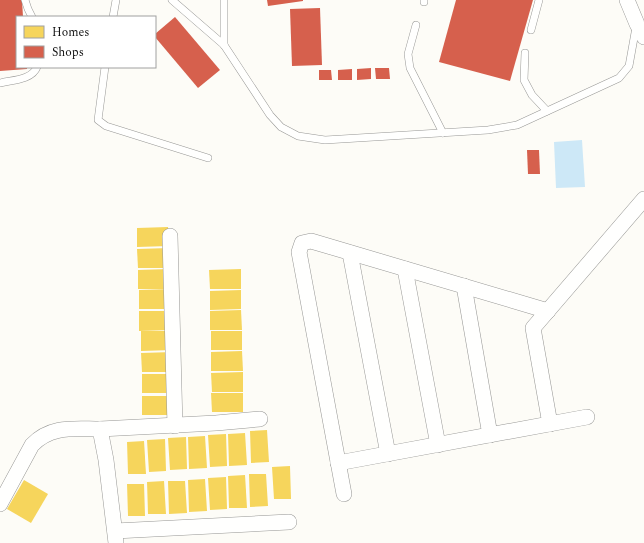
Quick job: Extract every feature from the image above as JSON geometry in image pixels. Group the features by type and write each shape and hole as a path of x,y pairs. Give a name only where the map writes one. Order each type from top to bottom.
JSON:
{"street":[{"path":"627,0 640,31"},
{"path":"550,424 533,328 644,199"},
{"path":"170,236 175,426"},
{"path":"344,494 299,252 302,243 311,242 548,310"},
{"path":"350,253 388,454"},
{"path":"405,269 438,445"},
{"path":"464,286 490,435"},
{"path":"338,463 588,417"},
{"path":"0,504 32,445 39,437 49,432 59,429 175,426 260,419"},
{"path":"100,429 106,460 116,537 289,522"}],"lane":[{"path":"25,0 32,16"},
{"path":"113,16 116,0"},
{"path":"172,0 224,45 270,115 281,127 298,136 325,140 488,130 517,125 619,78 629,66 640,31"},
{"path":"224,0 224,45"},
{"path":"531,30 539,0"},
{"path":"416,25 408,54 410,68 443,133"},
{"path":"525,52 524,80 532,95 547,111"},
{"path":"0,83 28,76 36,68"},
{"path":"105,68 98,120 106,126 208,158"}],"water":[{"path":"582,140 585,187 556,188 554,142"}],"building: Homes":[{"path":"168,227 169,246 137,247 137,228"},
{"path":"169,248 169,268 138,268 137,249"},
{"path":"169,269 169,289 138,289 138,270"},
{"path":"241,269 241,289 210,289 209,270"},
{"path":"170,289 170,309 139,309 139,290"},
{"path":"241,290 241,309 210,310 210,291"},
{"path":"241,310 242,330 210,330 210,311"},
{"path":"139,311 171,311 171,330 139,331"},
{"path":"141,331 172,331 172,350 141,351"},
{"path":"211,331 242,331 242,350 211,350"},
{"path":"242,351 243,371 211,371 211,352"},
{"path":"173,352 173,372 142,372 141,353"},
{"path":"243,372 243,392 212,392 211,373"},
{"path":"142,374 173,374 173,393 142,393"},
{"path":"211,393 243,393 243,412 212,412"},
{"path":"142,396 173,396 173,415 142,415"},
{"path":"267,430 269,462 251,463 250,431"},
{"path":"245,433 247,465 229,466 228,434"},
{"path":"226,434 227,466 210,467 208,435"},
{"path":"205,436 207,468 189,469 188,437"},
{"path":"186,437 187,469 170,470 168,438"},
{"path":"165,439 166,471 149,472 147,440"},
{"path":"144,441 146,474 128,474 127,442"},
{"path":"290,466 291,499 274,499 272,467"},
{"path":"249,474 266,474 268,506 250,507"},
{"path":"245,475 247,508 229,508 228,476"},
{"path":"226,477 227,509 210,510 208,478"},
{"path":"205,479 207,511 189,512 188,480"},
{"path":"24,480 48,494 31,523 7,509"},
{"path":"164,481 166,514 148,514 147,482"},
{"path":"168,481 185,481 187,513 169,514"},
{"path":"127,484 144,484 145,516 128,516"}],"building: Shops":[{"path":"0,0 22,0 23,16 16,16 16,68 27,69 0,71"},
{"path":"267,0 303,0 303,1 268,6"},
{"path":"456,0 533,0 510,81 439,62"},
{"path":"320,8 322,65 292,66 290,9"},
{"path":"175,17 220,70 198,88 156,38 156,33"},
{"path":"371,68 371,79 357,80 357,69"},
{"path":"375,68 389,68 390,79 376,79"},
{"path":"352,69 352,80 338,80 338,70"},
{"path":"319,70 331,70 332,80 319,80"},
{"path":"527,150 539,150 540,174 528,174"}]}
